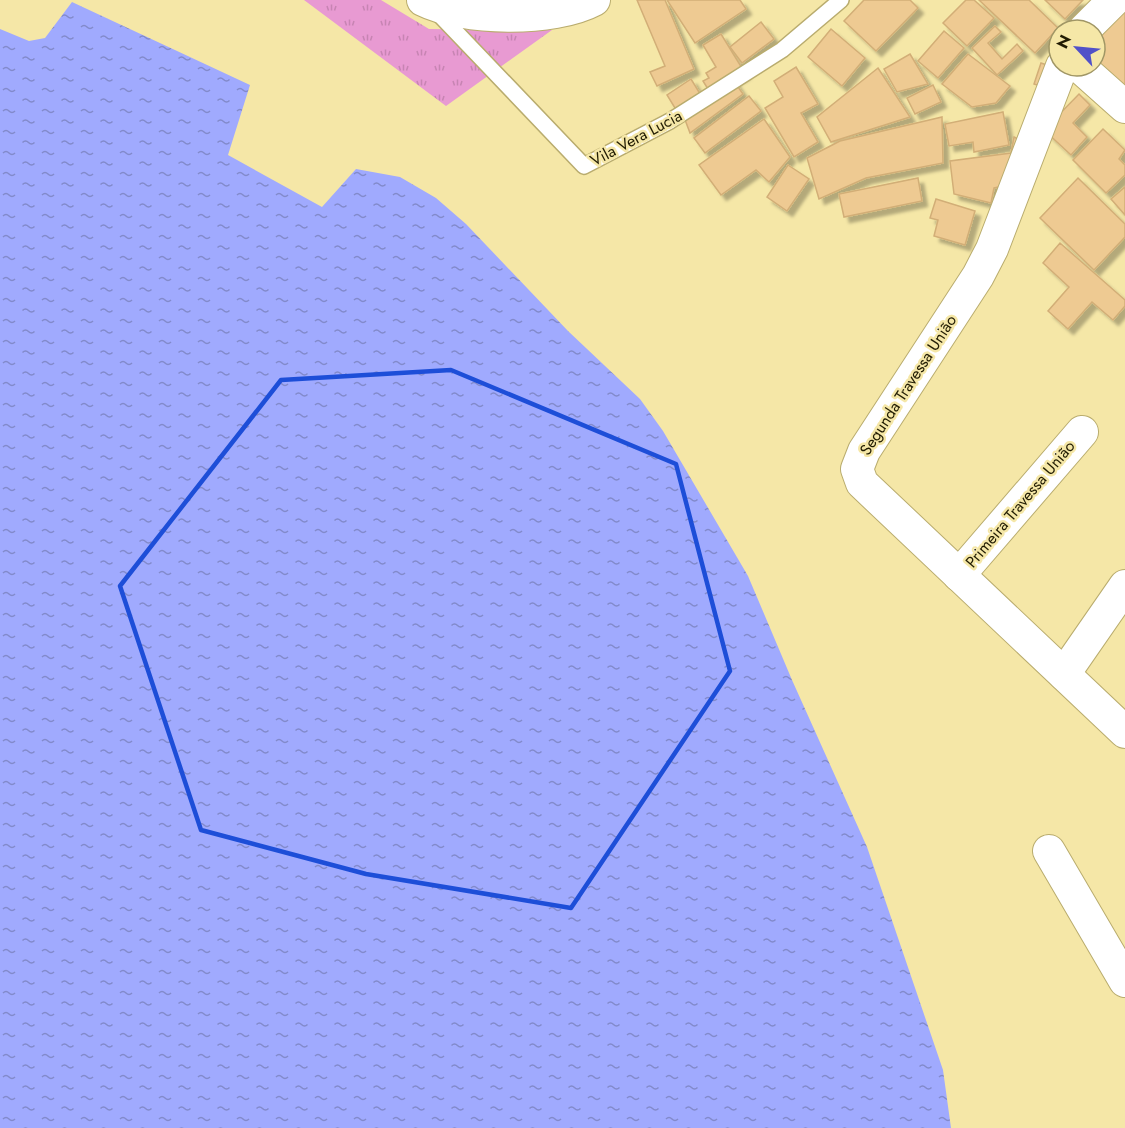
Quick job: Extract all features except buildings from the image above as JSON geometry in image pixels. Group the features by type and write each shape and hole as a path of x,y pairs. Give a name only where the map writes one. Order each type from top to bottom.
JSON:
{"street":[{"path":"427,1 456,10 521,17 556,12 585,5 594,0"},
{"path":"1096,18 1114,0"},
{"name":"Segunda Travessa União","path":"1057,78 992,249 978,276 864,451 857,469 862,483 1125,732"},
{"path":"1092,78 1125,107"},
{"name":"Primeira Travessa União","path":"959,575 1082,432"},
{"path":"1064,674 1125,586"},
{"path":"1049,851 1125,981"}],"lane":[{"name":"Vila Vera Lucia","path":"427,1 584,166 670,122 782,50 841,0"}],"highlighted area":[{"path":"451,370 676,464 730,671 571,908 366,874 201,830 120,586 281,380"}],"green space":[{"path":"304,0 381,0 429,29 552,30 446,106"}],"water":[{"path":"72,2 250,85 228,155 322,207 356,169 400,177 436,198 466,224 568,331 640,399 663,431 748,576 867,847 943,1070 951,1128 0,1128 0,29 29,41 45,38"}]}
